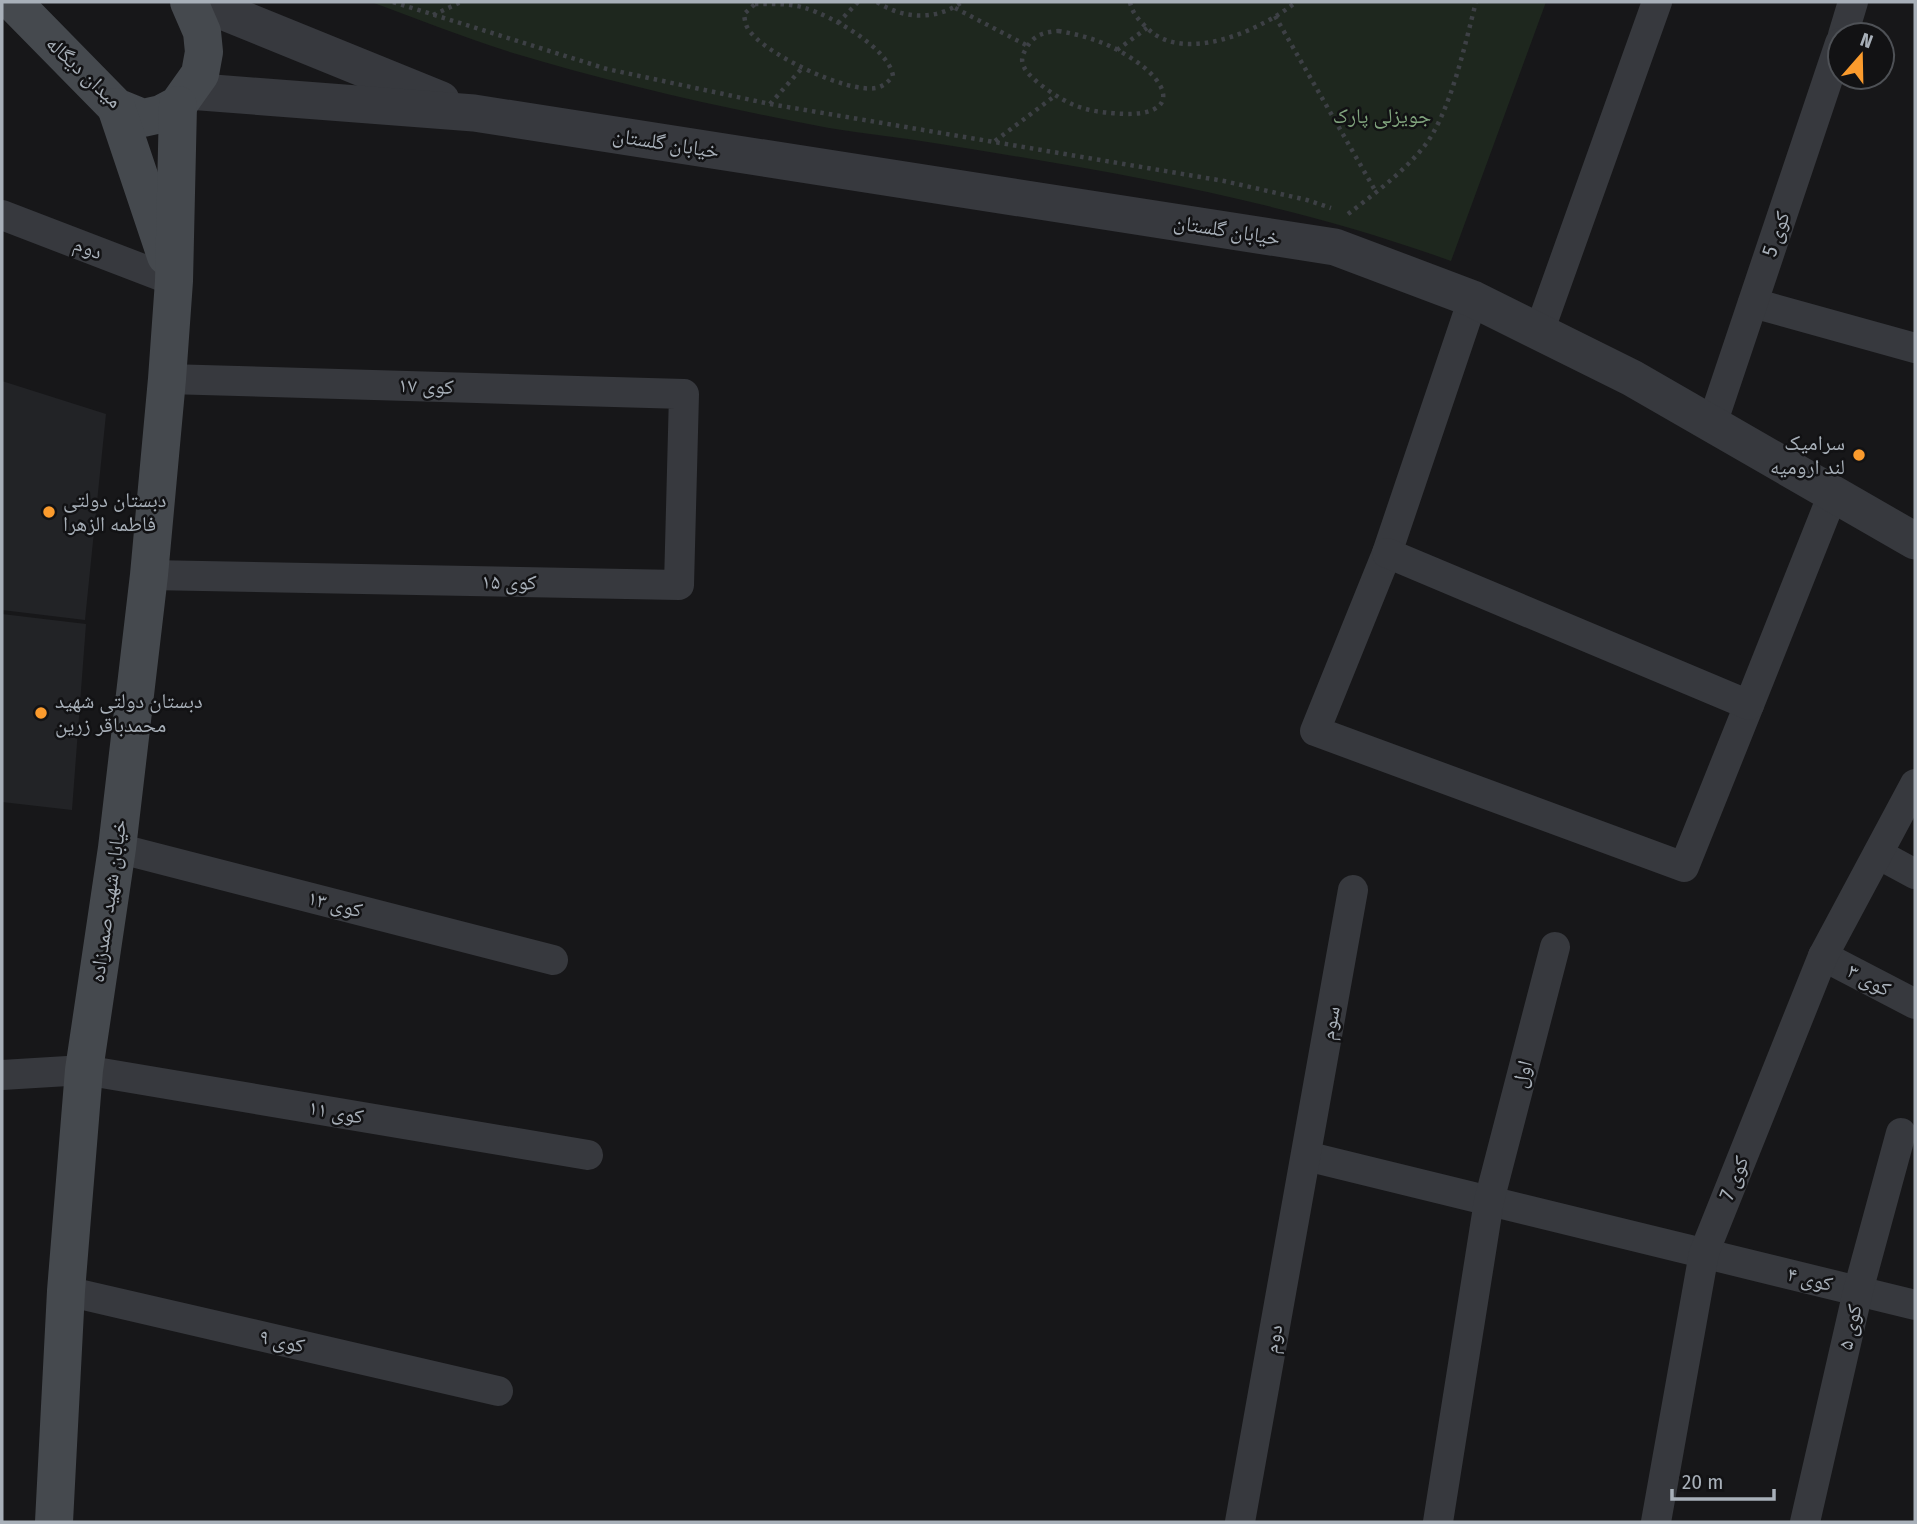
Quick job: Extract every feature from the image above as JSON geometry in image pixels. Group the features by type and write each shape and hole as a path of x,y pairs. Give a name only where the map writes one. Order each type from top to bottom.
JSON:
{"main road":[{"name":"میدان دیگاله","path":"13,2 116,107 143,118 161,114 183,98"},
{"path":"183,98 200,74 204,52 202,32 189,2"},
{"name":"خیابان شهید صمدزاده","path":"54,1522 66,1291 83,1070 117,848 149,575 174,281 183,98"},
{"path":"116,107 174,281"}],"street":[{"path":"200,2 474,113"},
{"path":"1847,21 1853,2"},
{"path":"1539,332 1654,13"},
{"name":"کوی 5","path":"1712,424 1826,85"},
{"path":"183,98 474,113"},
{"name":"خیابان گلستان","path":"474,113 1335,247 1472,299 1632,378 1915,541"},
{"name":"دوم","path":"2,215 174,281"},
{"path":"1472,299 1387,553 1315,731 1684,867 1833,494"},
{"path":"1753,303 1915,348"},
{"name":"کوی ۱۷","path":"167,379 684,394"},
{"name":"کوی ۱۵","path":"149,575 679,585 684,394"},
{"path":"1387,553 1749,705"},
{"path":"1915,784 1878,854 1915,874"},
{"name":"کوی ۱۳","path":"117,848 554,960"},
{"name":"کوی 7","path":"1656,1522 1704,1252 1823,956 1878,854"},
{"name":"سوم","path":"1306,1156 1353,890"},
{"name":"اول","path":"1438,1522 1489,1201 1555,947"},
{"name":"کوی ۳","path":"1823,956 1915,1004"},
{"name":"کوی ۱۱","path":"2,1075 83,1070 588,1155"},
{"name":"کوی ۵","path":"1805,1522 1858,1291 1901,1133"},
{"name":"دوم","path":"1240,1522 1306,1156"},
{"name":"کوی ۴","path":"1306,1156 1915,1304"},
{"name":"کوی ۹","path":"66,1291 498,1391"}],"path":[{"path":"393,2 607,69 770,104 1224,181 1307,200 1348,214 1423,148 1440,119 1476,2"},
{"path":"433,15 461,2"},
{"path":"838,23 858,2"},
{"path":"877,2 897,13 918,16 942,13 962,2"},
{"path":"1130,2 1137,19 1161,39 1174,44 1202,45 1242,32 1296,2"},
{"path":"782,3 805,8 838,23 884,57 892,66 893,76 887,84 875,88 837,83 769,50 746,27 744,14 755,4 782,3"},
{"path":"954,7 1028,46"},
{"path":"1275,16 1376,192"},
{"path":"1117,50 1147,28"},
{"path":"1058,31 1081,35 1117,50 1153,76 1163,95 1163,103 1156,110 1142,115 1103,112 1075,106 1029,74 1023,66 1022,55 1028,46 1032,39 1044,32 1058,31"},
{"path":"770,104 803,67"},
{"path":"995,142 1056,95"}],"shaded area":[{"name":"دبستان دولتی فاطمه الزهرا","path":"2,381 106,414 85,620 2,610"},
{"name":"دبستان دولتی شهید محمدباقر زرین","path":"2,614 86,624 72,810 2,802"}],"green space":[{"name":"جویزلی پارک","path":"371,2 1546,2 1451,261 1324,221 1195,190 1000,154 829,128 670,95 513,53"}],"place":[{"name":"سرامیک لند ارومیه","path":"1859,455"},
{"name":"دبستان دولتی فاطمه الزهرا","path":"49,512"},
{"name":"دبستان دولتی شهید محمدباقر زرین","path":"41,713"}]}
